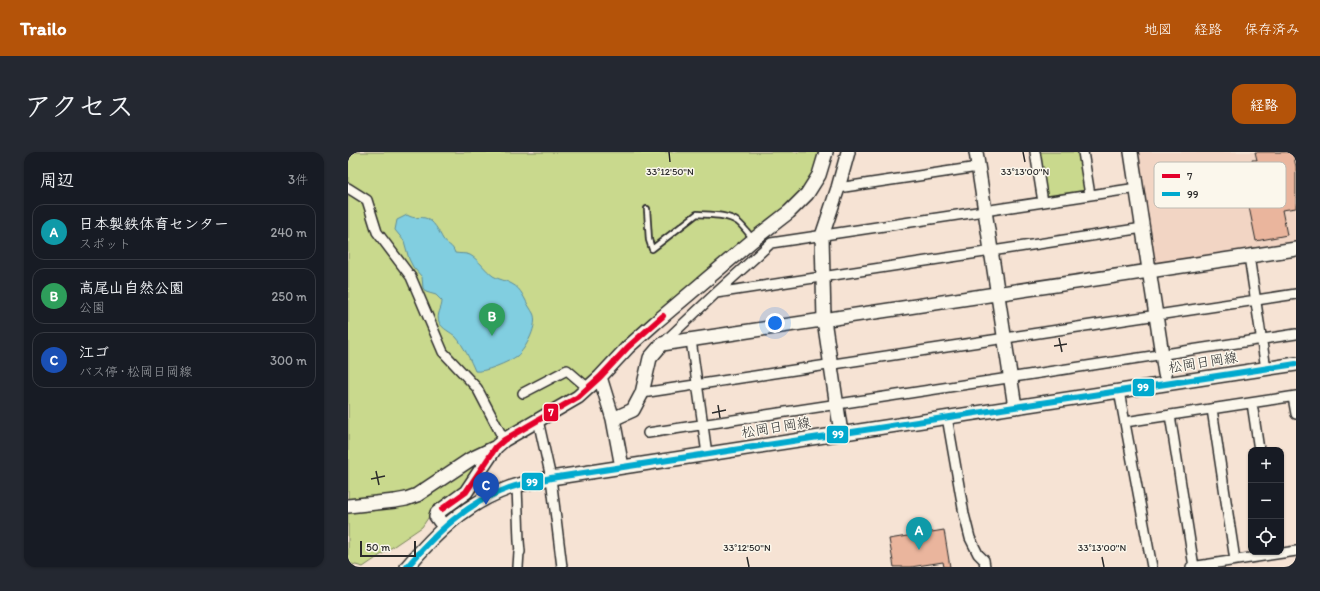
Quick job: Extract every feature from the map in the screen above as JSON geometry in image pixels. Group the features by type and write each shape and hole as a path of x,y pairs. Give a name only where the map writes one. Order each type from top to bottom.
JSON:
{"street":[{"path":"348,506 396,501 417,495 472,459 578,397 600,377 628,347 675,306 789,212 806,194 819,175 826,152"},
{"path":"841,433 824,320 822,236 848,152"},
{"path":"976,152 1015,407"},
{"path":"1035,152 1043,202"},
{"path":"1083,152 1090,195"},
{"path":"1132,152 1165,374"},
{"path":"838,188 978,167"},
{"path":"348,188 367,200 377,232 412,277 443,352 477,388 500,443"},
{"path":"612,419 633,410 642,393 650,358 662,344 771,243 1137,188"},
{"path":"716,293 1143,228"},
{"path":"662,344 1296,249"},
{"path":"1250,256 1266,369"},
{"path":"642,393 1296,294"},
{"path":"648,433 1296,334"},
{"path":"691,340 707,454"},
{"name":"松岡日岡線","path":"407,567 427,543 460,514 498,492 551,478 1296,364"},
{"path":"523,393 567,370 588,388"},
{"path":"600,377 612,419 622,467"},
{"path":"1119,391 1152,567"},
{"path":"1124,422 1295,396 1296,414"},
{"path":"1252,403 1259,447"},
{"path":"1212,409 1235,560"},
{"path":"1170,415 1193,567 1264,555"},
{"path":"946,417 964,514 970,538 978,554 984,560 985,567"},
{"path":"538,420 551,478 562,567"},
{"path":"444,527 436,516 437,512 466,492 500,443"},
{"path":"517,486 520,552 518,567"},
{"path":"1284,552 1296,551"}],"lane":[{"path":"647,209 649,240 652,250 697,214 727,217 734,220 739,223 754,240"}],"shaded area":[{"path":"1136,152 1296,152 1296,244 1157,265 1152,261"}],"green space":[{"path":"348,152 821,152 814,175 789,208 671,300 581,388 508,432 462,490 436,506 422,527 363,567 348,563"},
{"path":"1037,152 1080,152 1086,190 1084,193 1048,199 1045,196"}],"water":[{"path":"407,215 428,219 431,221 443,239 453,248 455,253 470,255 493,276 510,283 521,291 533,313 534,323 531,336 521,353 496,366 475,371 459,340 444,329 440,324 438,316 442,301 436,295 426,292 423,288 422,277 413,267 404,241 395,230 397,220"}],"building":[{"path":"1255,152 1293,152 1296,167 1296,208 1282,210 1287,235 1256,241 1249,208 1286,208 1286,162 1252,162 1252,160 1257,160"},
{"path":"944,530 950,567 944,567 943,562 911,567 894,567 889,539"}],"transit line":[{"name":"7","path":"442,509 466,492 496,447 504,440 578,397 600,377 628,347 663,316"},
{"name":"99","path":"407,567 429,542 465,511 493,494 525,483 1296,364"}],"place":[{"name":"高尾山自然公園","path":"492,336"},
{"name":"江ゴ","path":"486,505"},
{"name":"日本製鉄体育センター","path":"919,550"}]}
